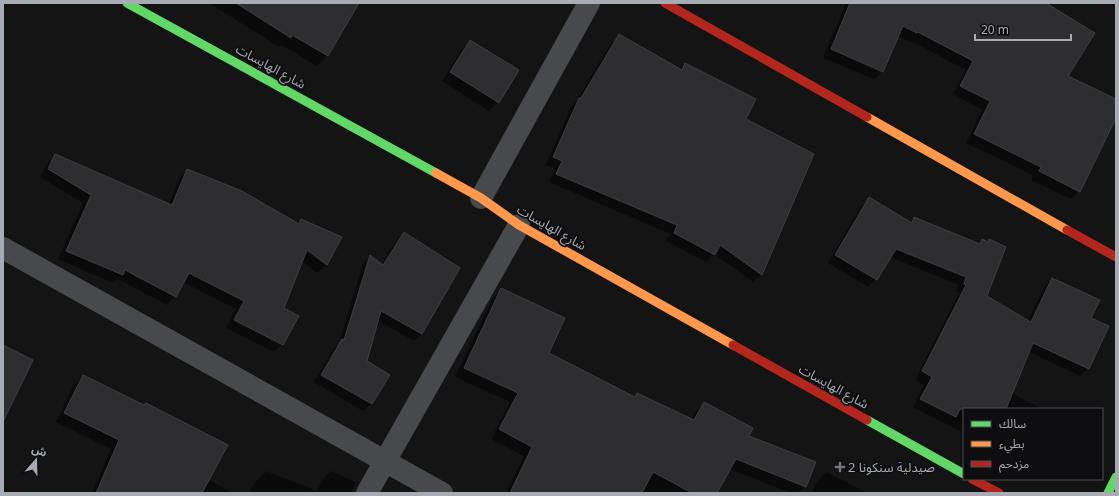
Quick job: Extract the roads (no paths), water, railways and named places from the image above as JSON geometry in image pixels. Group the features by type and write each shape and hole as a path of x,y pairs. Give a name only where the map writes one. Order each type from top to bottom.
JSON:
{"street":[{"name":"شارع الهايسات","path":"127,3 481,198 519,224 963,473"},
{"path":"481,198 589,3"},
{"path":"665,3 1116,258"},
{"path":"367,493 519,224"},
{"path":"3,248 442,493"},
{"path":"1108,493 1116,477"},
{"path":"974,480 999,493"}],"place":[{"name":"صيدلية سنكونا 2","path":"840,467"}]}
